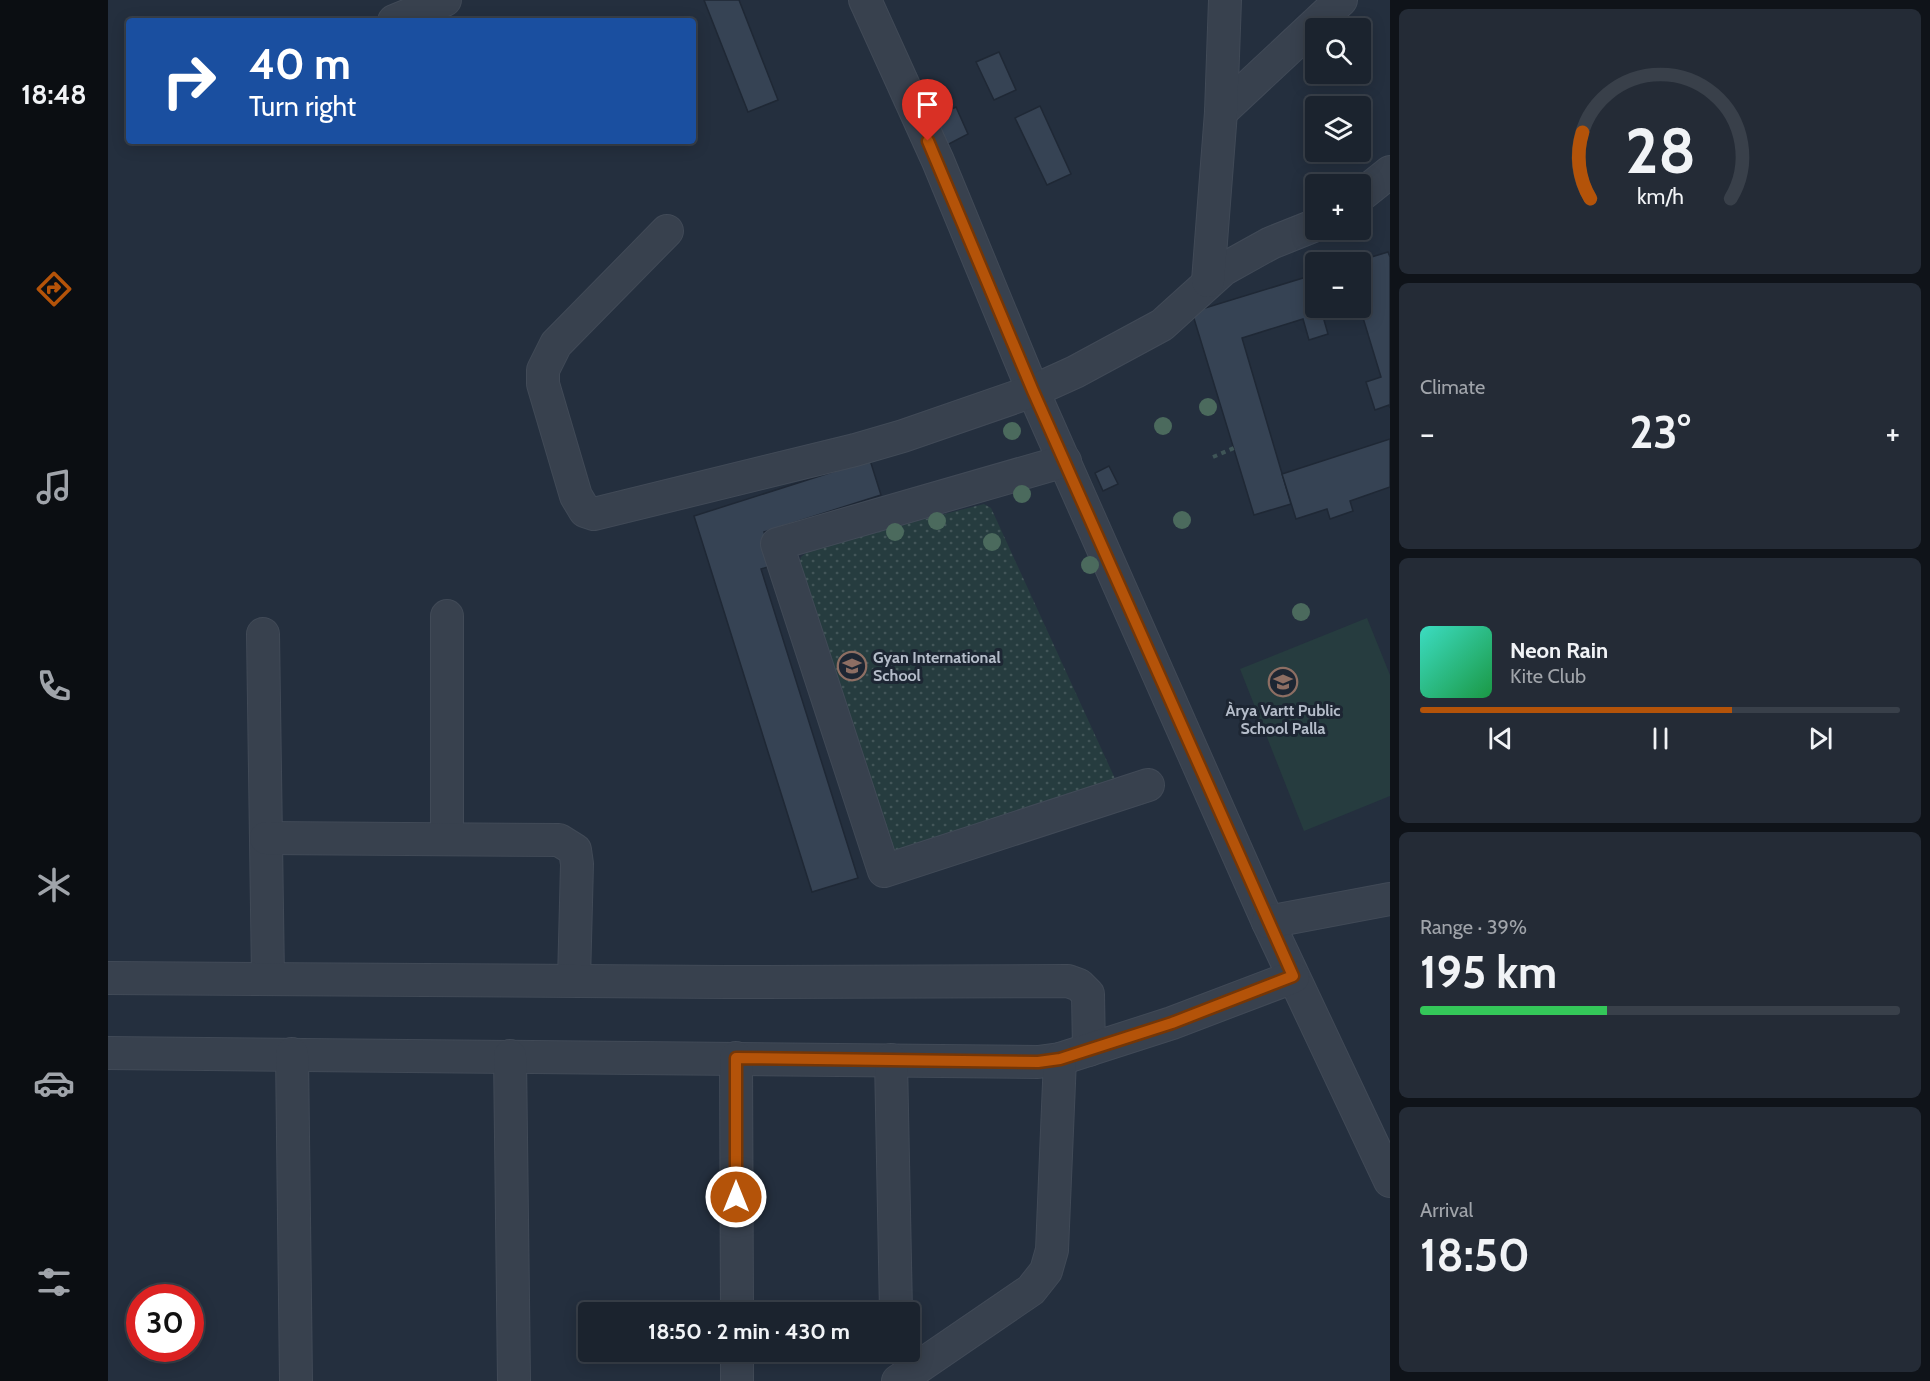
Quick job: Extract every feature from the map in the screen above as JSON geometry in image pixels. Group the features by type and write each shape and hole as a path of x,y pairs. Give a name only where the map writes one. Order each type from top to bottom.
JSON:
{"street":[{"path":"401,18 445,0"},
{"path":"865,0 938,161 1033,391 1268,922 1390,1181"},
{"path":"1208,281 1221,112 1225,0"},
{"path":"1221,112 1341,0"},
{"path":"1371,187 1390,172"},
{"path":"1371,206 1390,200"},
{"path":"667,231 556,344 543,370 543,384 576,496 585,511 594,514 855,450 903,436 1033,391 1076,372 1162,325 1208,281 1224,269 1271,243 1305,229"},
{"path":"1065,461 777,544 884,871 1148,785"},
{"path":"447,616 447,838"},
{"path":"263,634 268,978"},
{"path":"267,838 559,840 575,850 577,864 574,980"},
{"path":"1268,922 1390,899"},
{"path":"108,1053 1038,1062 1074,1054 1172,1023 1293,976"},
{"path":"108,978 1068,981 1079,985 1088,994 1074,1054 1052,1250 1046,1271 1031,1290 898,1381"},
{"path":"292,1054 296,1381"},
{"path":"510,1056 514,1381"},
{"path":"736,1058 737,1302"},
{"path":"891,1060 896,1302"},
{"path":"737,1362 737,1381"},
{"path":"897,1362 898,1381"}],"path":[{"path":"1213,457 1234,448"}],"green space":[{"path":"984,504 991,508 1117,783 889,854 798,569 801,557 811,548"},
{"path":"1367,618 1390,675 1390,796 1304,831 1240,669"}],"building":[{"path":"704,0 739,0 778,100 748,112"},
{"path":"999,52 1016,90 994,100 976,62"},
{"path":"1040,106 1071,174 1047,185 1015,118"},
{"path":"956,107 968,134 947,145 934,117"},
{"path":"1388,252 1390,257 1390,408 1389,405 1375,410 1366,382 1381,377 1363,318 1371,318 1371,257"},
{"path":"1305,277 1305,318 1323,318 1328,334 1309,340 1303,319 1242,338 1291,504 1254,515 1192,312"},
{"path":"1390,439 1390,487 1350,501 1353,511 1330,519 1327,509 1296,519 1282,474"},
{"path":"870,460 881,495 764,532 774,565 761,569 858,878 812,892 694,516"},
{"path":"1109,466 1118,484 1103,491 1095,473"}],"place":[{"name":"Gyan International School","path":"852,666"},
{"name":"Àrya Vartt Public School Palla","path":"1283,682"}],"route":[{"path":"736,1197 736,1058 1038,1062 1060,1059 1172,1023 1293,976 1033,391 928,141"}]}
